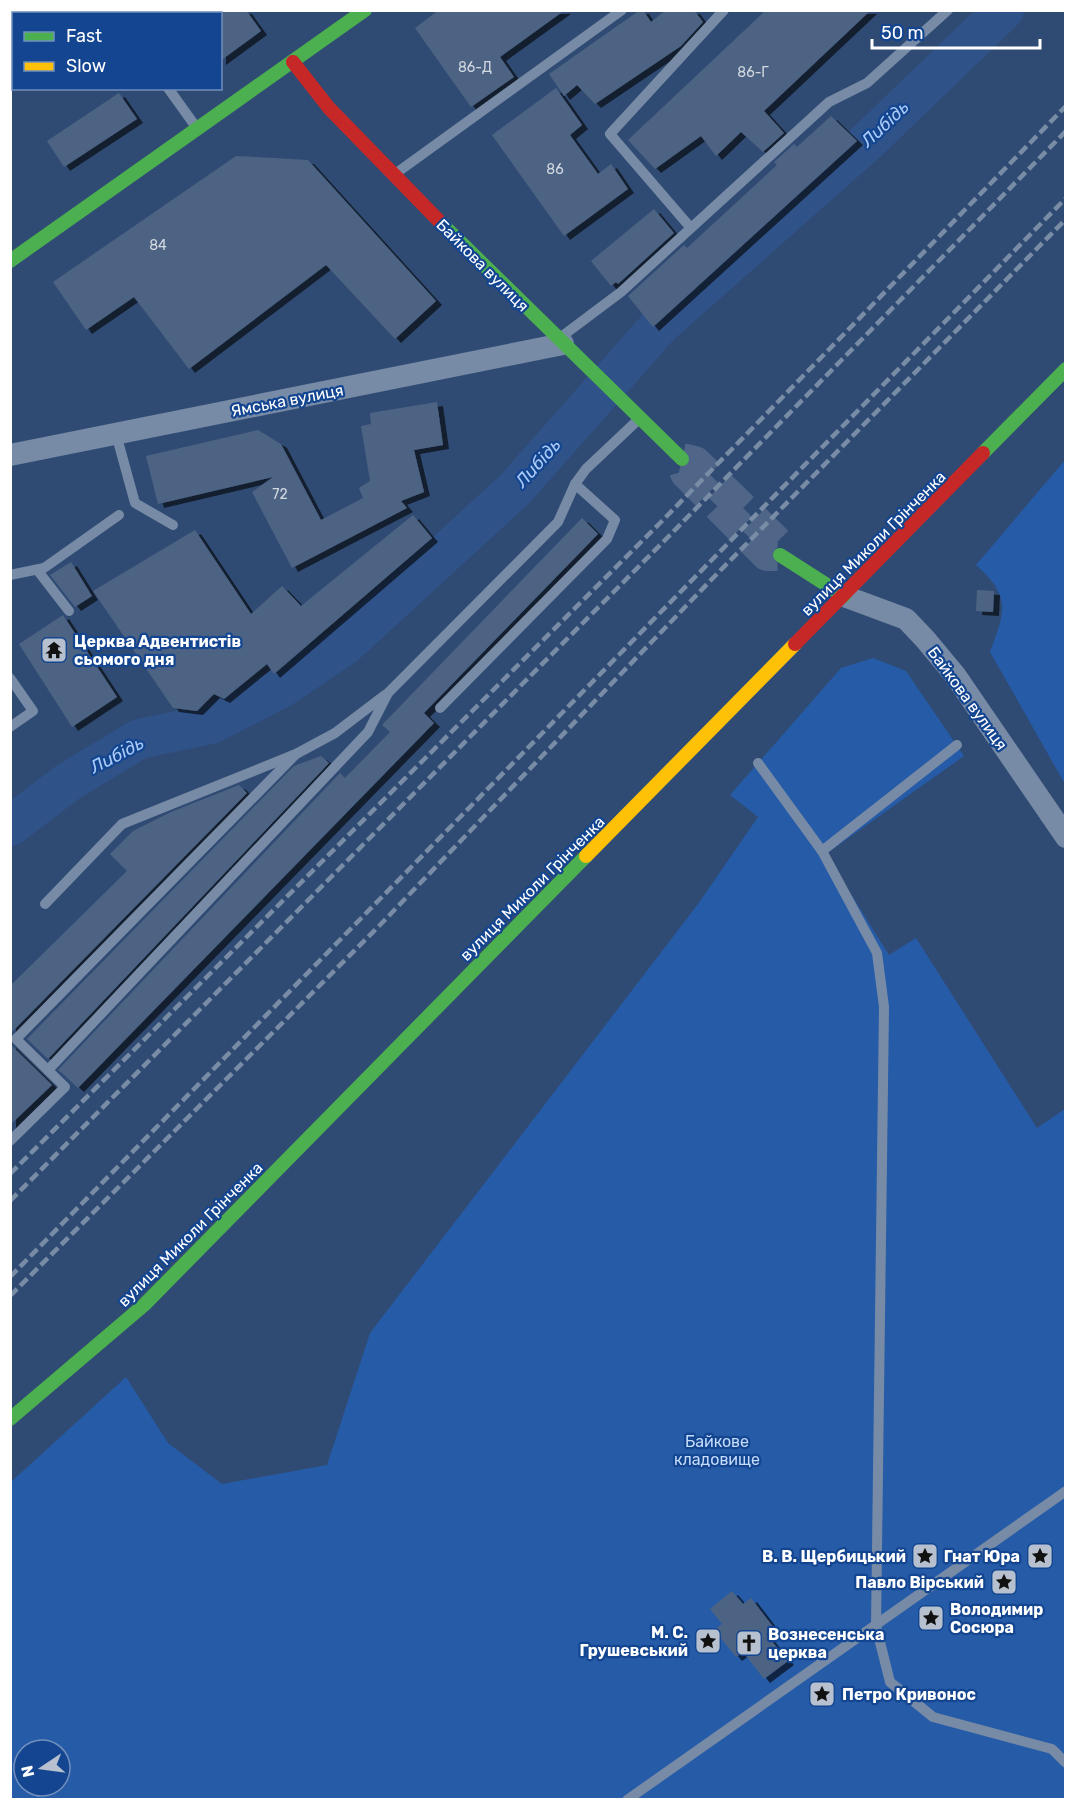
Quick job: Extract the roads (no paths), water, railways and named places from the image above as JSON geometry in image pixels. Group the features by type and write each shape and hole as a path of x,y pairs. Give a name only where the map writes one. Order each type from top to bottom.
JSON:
{"main road":[{"path":"10,261 365,10"},
{"name":"Байкова вулиця","path":"293,62 329,108 467,250 682,459"},
{"name":"вулиця Миколи Грінченка","path":"10,1419 144,1305 1065,369"},
{"name":"Байкова вулиця","path":"780,555 844,596"}],"street":[{"name":"Ямська вулиця","path":"10,455 561,341"},
{"name":"Байкова вулиця","path":"844,596 906,620 925,639 955,675 1065,837"}],"lane":[{"path":"395,174 622,10"},
{"path":"690,227 610,134 724,10"},
{"path":"561,341 621,292 829,102 867,83 948,10"},
{"path":"169,90 198,130"},
{"path":"45,904 122,824 296,754 335,733 388,693 558,522 575,484 637,417"},
{"path":"117,434 135,503 173,525"},
{"path":"440,708 607,539 615,520 575,484"},
{"path":"10,575 38,571 119,516"},
{"path":"38,571 69,611"},
{"path":"10,678 33,711 10,727"},
{"path":"48,1070 368,732 388,693"},
{"path":"822,851 957,745"},
{"path":"10,1141 65,1087 16,1039 296,754"},
{"path":"758,763 822,851 877,953 884,1007 876,1626 890,1682 933,1717 1052,1749 1065,1763"},
{"path":"627,1800 1065,1491"}],"waterway":[{"name":"Либідь","path":"10,826 68,782 139,739 211,724 283,687 345,645 516,488 660,325 868,141 1004,10"}],"tunnel":[{"path":"682,459 695,462 778,543 780,555 767,555 686,473 682,459"}],"railway":[{"path":"10,1174 660,523 1066,106"},
{"path":"10,1201 672,533 1066,131"},
{"path":"10,1277 1066,198"},
{"path":"10,1296 379,926 711,580 1066,219"}],"place":[{"name":"Церква Адвентистів сьомого дня","path":"54,650"},
{"name":"В. В. Щербицький","path":"925,1556"},
{"name":"Гнат Юра","path":"1040,1556"},
{"name":"Павло Вірський","path":"1004,1582"},
{"name":"Володимир Сосюра","path":"931,1618"},
{"name":"М. С. Грушевський","path":"708,1641"},
{"name":"Вознесенська церква","path":"749,1643"},
{"name":"Петро Кривонос","path":"822,1694"}],"park label":[{"name":"Байкове кладовище","path":"717,1450"}]}
